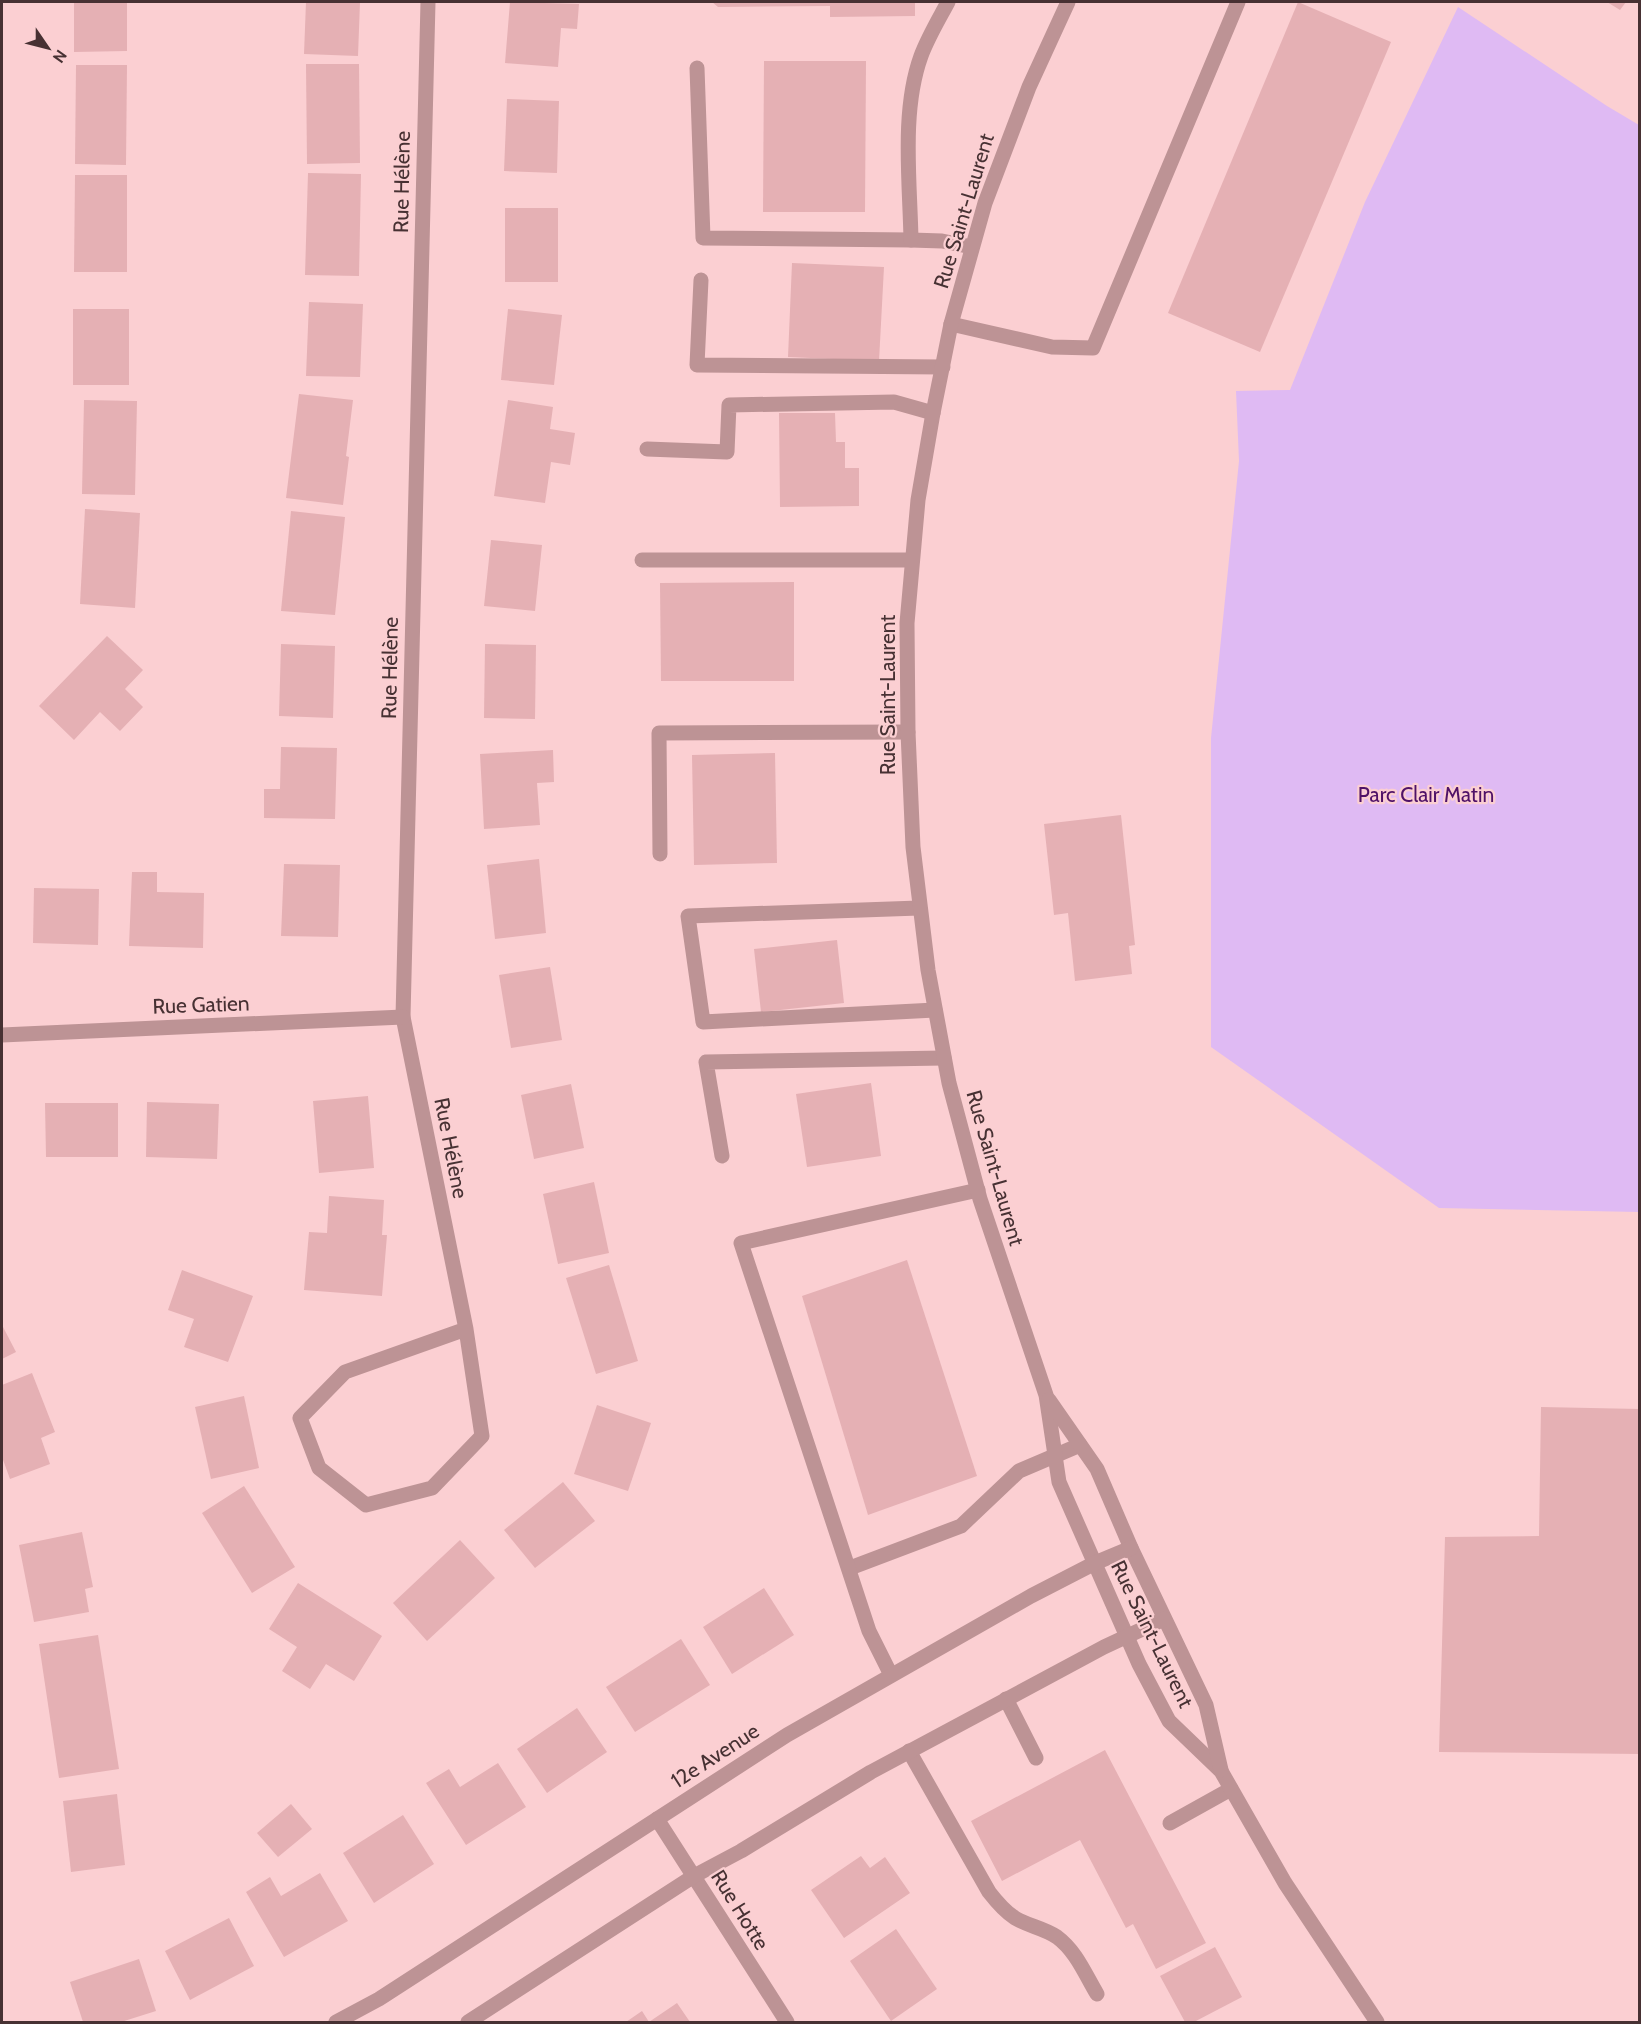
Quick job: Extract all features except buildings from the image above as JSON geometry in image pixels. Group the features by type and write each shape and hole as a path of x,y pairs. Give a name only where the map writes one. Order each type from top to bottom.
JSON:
{"street":[{"name":"Rue Hélène","path":"428,2 403,1017 466,1329 482,1436 432,1488 366,1505 319,1468 300,1418 345,1372 466,1329"},
{"path":"911,240 909,124 914,83 921,55 948,2"},
{"name":"Rue Saint-Laurent","path":"1068,2 1005,145 972,247 951,324 933,413 918,500 908,623 908,732 912,836 919,908 944,1058 978,1190 1046,1395 1059,1482 1126,1636 1169,1721 1221,1771"},
{"path":"951,324 1052,347 1093,348 1238,2"},
{"path":"697,68 703,238 942,241 972,247"},
{"path":"701,280 697,365 943,367"},
{"path":"647,449 727,452 729,405 894,402 933,413"},
{"path":"642,560 912,560"},
{"path":"660,854 659,733 908,732"},
{"path":"919,908 688,916 704,1022 935,1010"},
{"name":"Rue Gatien","path":"2,1035 403,1017"},
{"path":"722,1156 706,1062 944,1058"},
{"path":"891,1675 870,1631 741,1243 978,1190"},
{"name":"Rue Saint-Laurent","path":"1046,1395 1096,1469 1206,1705 1221,1771 1286,1883 1377,2022"},
{"path":"850,1568 961,1526 1019,1471 1080,1445"},
{"name":"12e Avenue","path":"336,2022 379,1999 777,1741 1031,1596 1095,1563 1131,1548"},
{"path":"468,2022 694,1876 728,1858 807,1809 1006,1699 1164,1618"},
{"path":"1006,1699 1036,1758"},
{"path":"909,1751 988,1892 1016,1918 1055,1935 1063,1942 1072,1952 1097,1994"},
{"path":"1170,1823 1231,1789"},
{"name":"Rue Hotte","path":"657,1819 787,2022"}],"green space":[{"name":"Parc Clair Matin","path":"1458,7 1639,125 1639,1212 1439,1208 1211,1047 1211,738 1239,461 1236,391 1290,390 1365,202"}]}
